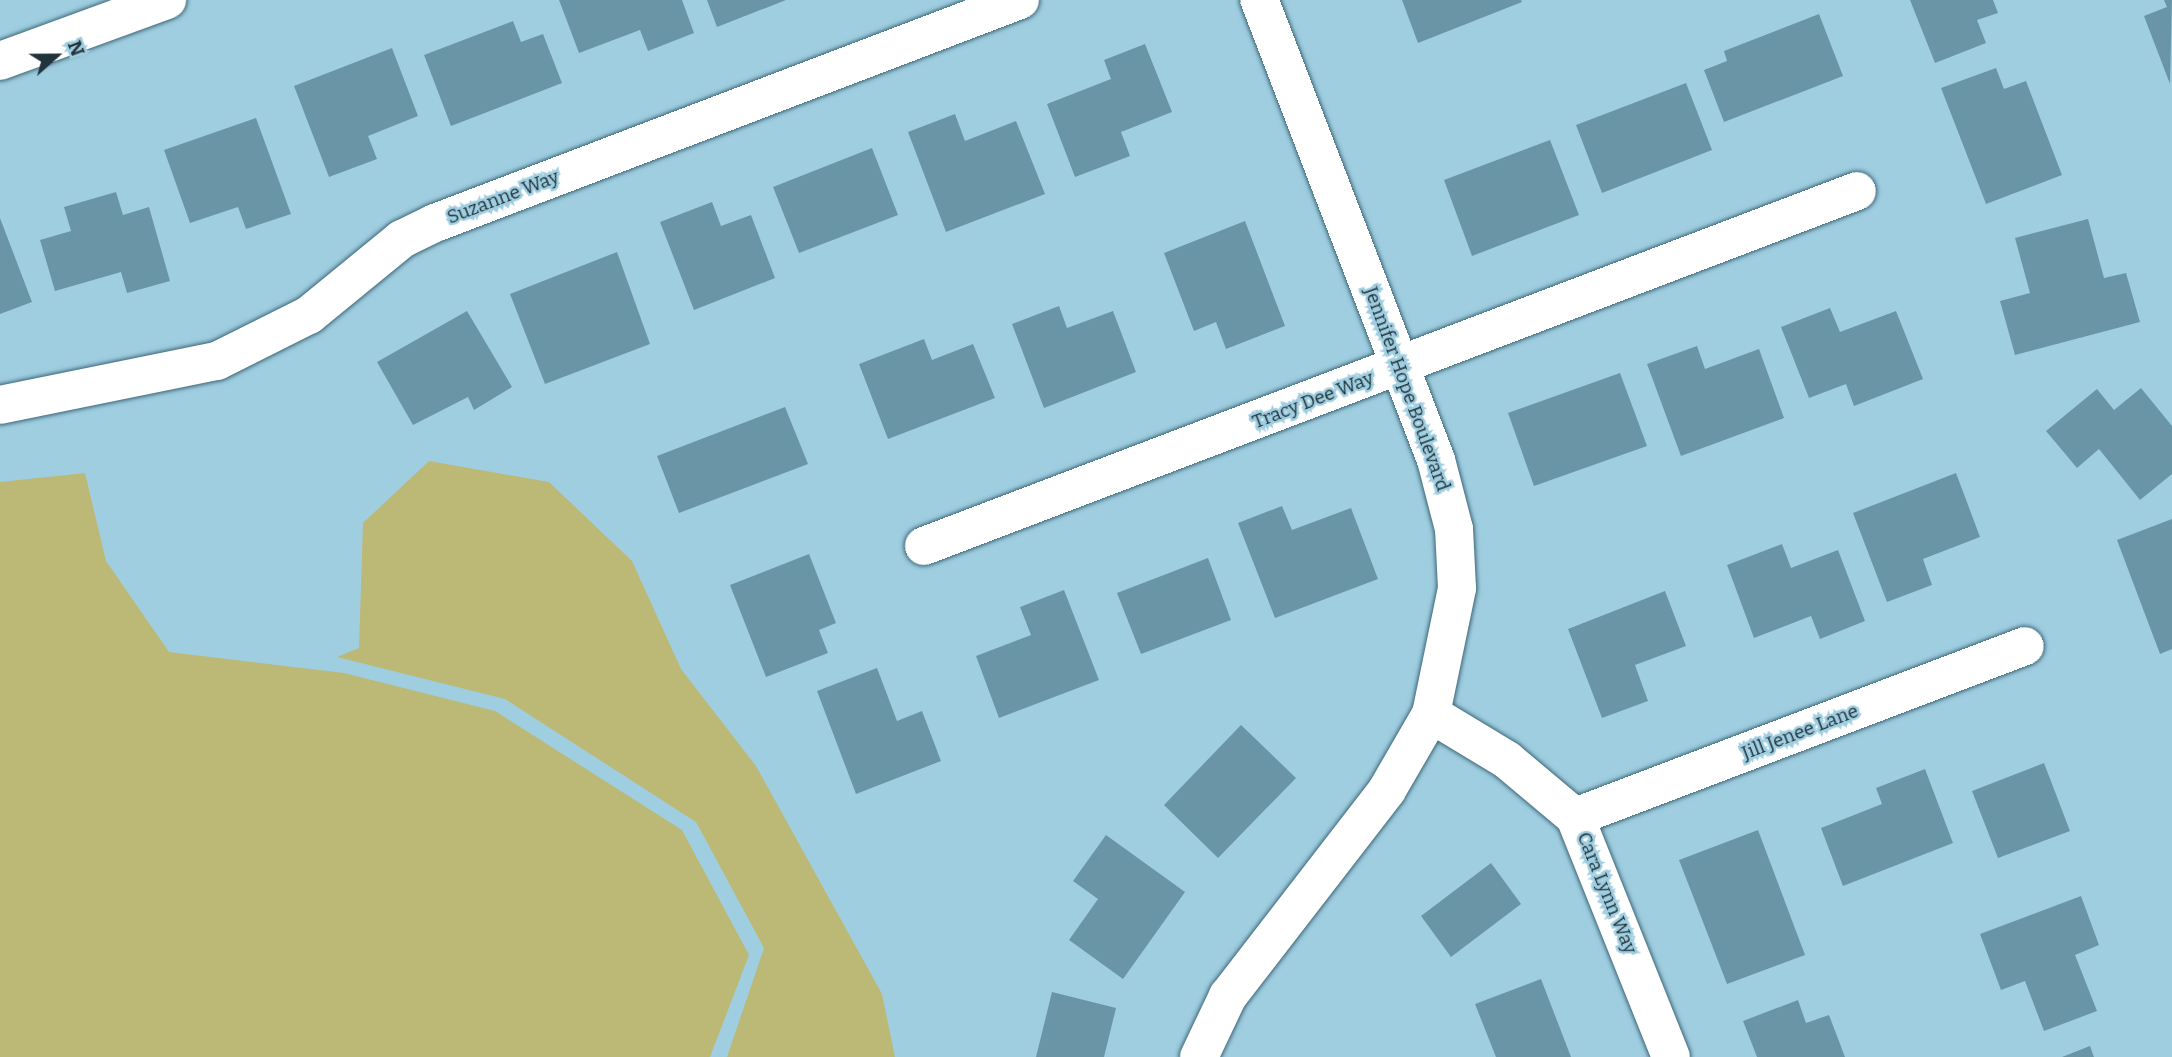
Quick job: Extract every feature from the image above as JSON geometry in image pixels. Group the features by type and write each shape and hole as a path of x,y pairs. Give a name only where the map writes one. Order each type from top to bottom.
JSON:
{"street":[{"path":"0,61 167,0"},
{"name":"Suzanne Way","path":"0,405 217,361 309,316 401,239 435,223 1020,0"},
{"name":"Jennifer Hope Boulevard","path":"1199,1057 1228,996 1387,790 1431,714 1457,589 1454,529 1402,367 1259,0"},
{"name":"Tracy Dee Way","path":"924,546 1402,367 1857,191"},
{"name":"Jill Jenee Lane","path":"1575,817 2025,646"},
{"name":"Cara Lynn Way","path":"1431,714 1507,760 1575,817 1671,1057"}],"shaded area":[{"path":"429,461 549,482 632,561 681,669 756,766 882,994 895,1057 727,1057 764,948 696,822 505,699 337,657 359,648 363,523"},
{"path":"85,473 106,561 169,652 344,673 495,711 682,830 749,955 710,1057 0,1057 0,482"}],"building":[{"path":"559,0 682,0 694,33 648,51 640,30 579,53"},
{"path":"707,0 786,0 717,27"},
{"path":"1402,0 1521,0 1522,2 1418,43"},
{"path":"1910,0 1993,0 1998,13 1977,20 1986,43 1935,63"},
{"path":"2164,0 2172,0 2170,84 2144,16 2167,7"},
{"path":"1819,14 1843,76 1724,122 1704,70 1727,61 1724,51"},
{"path":"513,21 521,42 543,34 562,83 451,126 424,55"},
{"path":"1145,44 1172,112 1121,132 1130,156 1075,177 1047,104 1111,79 1104,60"},
{"path":"392,48 418,116 368,136 377,159 329,177 294,86"},
{"path":"1996,68 2004,89 2026,81 2062,175 1986,204 1941,88"},
{"path":"1686,83 1712,150 1602,193 1576,125"},
{"path":"955,114 965,141 1016,121 1045,194 946,232 908,132"},
{"path":"256,118 291,214 246,229 238,207 190,223 164,150"},
{"path":"1550,140 1579,215 1472,256 1444,180"},
{"path":"872,148 898,215 799,253 773,187"},
{"path":"116,192 123,215 149,207 170,281 127,293 121,272 55,291 40,240 71,231 64,207"},
{"path":"712,202 721,226 751,215 775,278 694,310 660,222"},
{"path":"0,218 32,302 0,314"},
{"path":"2088,219 2104,278 2126,273 2140,322 2015,355 2000,301 2030,293 2015,238"},
{"path":"1245,221 1285,326 1226,349 1216,322 1194,331 1164,253"},
{"path":"617,252 650,344 545,384 510,294"},
{"path":"1059,306 1067,328 1113,311 1136,372 1044,408 1012,324"},
{"path":"1830,308 1840,332 1896,311 1923,379 1854,406 1846,384 1809,398 1781,327"},
{"path":"467,311 512,387 474,410 468,397 413,425 377,362"},
{"path":"924,339 932,360 973,344 995,398 888,439 859,364"},
{"path":"1697,346 1705,369 1759,349 1784,418 1681,456 1647,364"},
{"path":"1620,373 1647,446 1534,486 1508,413"},
{"path":"2141,388 2172,426 2172,474 2140,500 2099,449 2077,468 2046,431 2097,389 2114,410"},
{"path":"785,407 808,464 679,513 657,456"},
{"path":"1956,473 1980,537 1923,559 1932,585 1887,602 1853,513"},
{"path":"1282,506 1292,530 1351,508 1378,579 1275,618 1238,523"},
{"path":"2172,519 2172,649 2160,654 2117,540"},
{"path":"1782,544 1791,568 1838,550 1865,621 1820,639 1811,616 1754,638 1727,565"},
{"path":"809,554 836,623 819,630 828,653 766,677 730,585"},
{"path":"1208,558 1231,620 1141,654 1117,593"},
{"path":"1064,590 1099,680 999,718 976,656 1031,635 1020,607"},
{"path":"1665,591 1686,646 1635,665 1648,701 1602,718 1568,629"},
{"path":"877,668 897,721 922,711 941,761 856,794 817,691"},
{"path":"1241,725 1296,778 1218,858 1164,805"},
{"path":"2044,763 2070,831 1998,858 1972,791"},
{"path":"1925,769 1953,843 1843,886 1821,828 1882,804 1876,788"},
{"path":"1758,830 1805,955 1727,984 1679,860"},
{"path":"1106,835 1185,892 1123,979 1069,940 1098,899 1073,881"},
{"path":"1491,863 1521,904 1451,957 1421,916"},
{"path":"2081,896 2099,945 2075,955 2097,1011 2044,1031 2025,981 2001,990 1980,934"},
{"path":"1541,979 1571,1057 1496,1057 1475,1004"},
{"path":"1052,992 1116,1008 1104,1057 1036,1057"},
{"path":"1798,1000 1806,1023 1829,1015 1845,1057 1757,1057 1743,1021"},
{"path":"2090,1046 2094,1057 2062,1057"}]}
